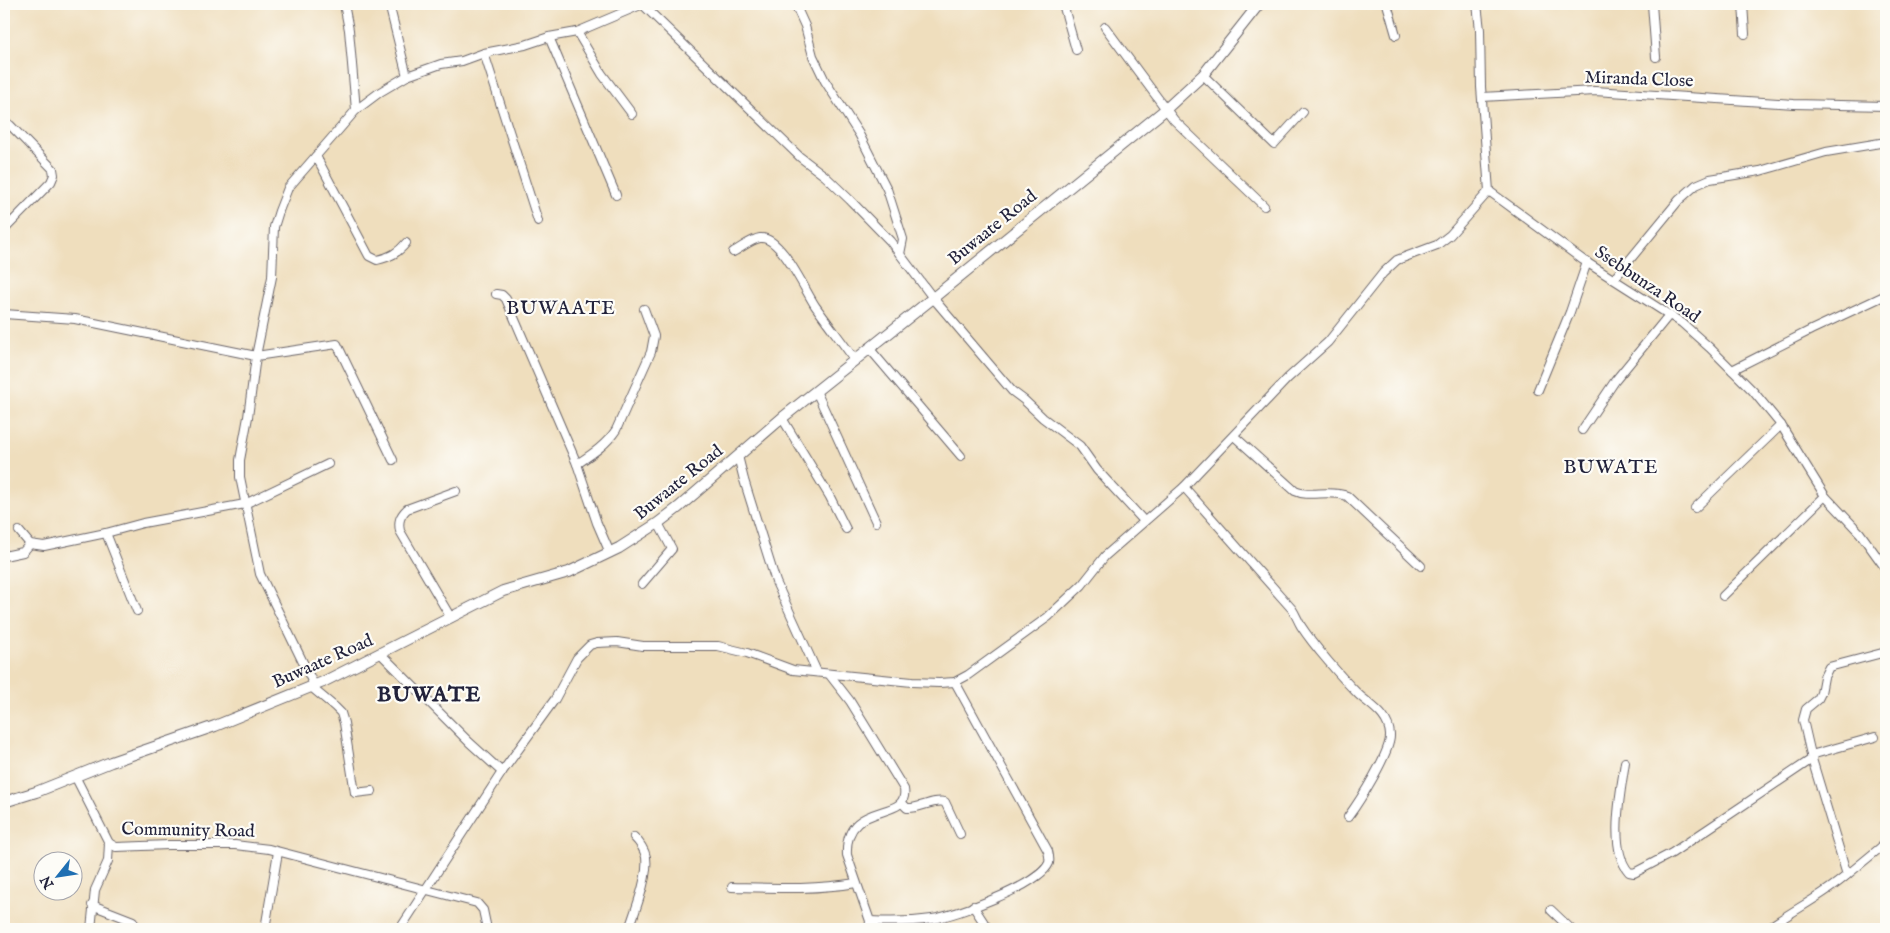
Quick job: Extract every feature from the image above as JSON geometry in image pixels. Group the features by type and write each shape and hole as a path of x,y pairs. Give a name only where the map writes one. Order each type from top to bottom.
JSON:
{"street":[{"path":"344,4 349,30 356,110"},
{"path":"389,4 407,76"},
{"path":"372,791 354,793 341,713 312,686 260,574 240,478 240,460 248,418 256,356 272,277 274,226 288,188 356,110 380,92 407,76 441,64 462,61 484,53 577,32 642,4 800,157 825,176 890,241 933,298 1012,391 1042,418 1080,446 1097,470 1144,521"},
{"path":"794,4 805,26 814,56 825,81 859,134 887,189 903,239 900,254"},
{"path":"1063,4 1076,50"},
{"name":"Buwaate Road","path":"4,802 215,726 312,686 381,654 503,591 569,572 610,553 658,523 782,418 1166,109 1203,75 1259,4"},
{"path":"1387,4 1396,35"},
{"path":"400,929 502,772 555,699 577,658 585,649 597,643 617,642 651,646 718,646 747,653 793,670 939,683 955,682 968,675 1048,617 1082,585 1105,556 1184,487 1288,378 1328,342 1383,273 1397,260 1437,245 1450,235 1489,192 1485,159 1480,30 1477,4"},
{"path":"1652,4 1656,57"},
{"path":"1743,4 1745,34"},
{"path":"1105,27 1174,120 1264,206"},
{"path":"577,32 602,74 632,114"},
{"path":"549,37 616,195"},
{"path":"484,53 538,221"},
{"path":"1203,75 1274,144 1303,112"},
{"name":"Miranda Close","path":"1482,97 1596,92 1794,104 1886,106"},
{"path":"4,230 51,182 54,176 53,170 10,126"},
{"path":"1614,279 1679,200 1696,185 1710,179 1760,171 1826,152 1886,142"},
{"path":"316,156 369,256 377,260 389,257 401,249 406,242"},
{"name":"Ssebbunza Road","path":"1489,192 1587,262 1669,315 1689,330 1732,370 1753,391 1781,425 1825,496 1860,533 1886,569"},
{"path":"733,252 760,238 767,239 776,245 792,266 815,306 856,360"},
{"path":"1538,390 1570,312 1587,262"},
{"path":"496,294 502,295 506,299 577,464 597,523 610,553"},
{"path":"1732,370 1886,295"},
{"path":"577,464 602,447 613,434 651,352 654,336 644,309"},
{"path":"4,314 75,318 256,356 337,344 393,460"},
{"path":"1582,430 1615,381 1669,315"},
{"path":"869,348 961,456"},
{"path":"816,391 876,522"},
{"path":"782,418 846,529"},
{"path":"1695,508 1781,425"},
{"path":"1234,436 1300,493 1323,492 1346,496 1421,566"},
{"path":"738,456 776,582 817,672"},
{"path":"19,531 30,544 44,546 143,523 245,504 328,464"},
{"path":"1184,487 1292,609 1301,626 1337,670 1358,694 1385,719 1390,736 1388,749 1363,796 1348,817"},
{"path":"451,618 400,531 399,519 401,514 407,509 456,491"},
{"path":"1723,596 1825,496"},
{"path":"642,584 672,549 658,523"},
{"path":"106,533 137,611"},
{"path":"4,556 23,552 30,544"},
{"path":"1847,875 1811,757 1803,720 1806,709 1821,694 1826,671 1833,665 1886,652"},
{"path":"381,654 468,742 502,772"},
{"path":"829,674 850,701 904,789 905,795 902,803 894,808 869,815 860,820 852,830 846,844 846,855 869,925 932,919 973,906 1027,884 1045,869 1049,862 1048,852 955,682"},
{"path":"1625,762 1617,821 1620,855 1623,865 1629,872 1634,873 1672,853 1811,757 1875,737"},
{"name":"Community Road","path":"74,776 109,843 116,847 169,844 235,845 278,852 477,903 483,910 487,929"},
{"path":"902,803 907,808 913,808 933,802 945,802 960,834"},
{"path":"628,929 639,899 646,859 642,847 634,837"},
{"path":"91,929 95,890 108,860 109,843"},
{"path":"1767,929 1834,886 1886,843"},
{"path":"265,929 278,852"},
{"path":"732,887 800,889 856,883"},
{"path":"92,906 132,921 136,929"},
{"path":"973,906 988,929"},
{"path":"1551,910 1571,929"},
{"path":"922,920 922,929"}],"district":[{"name":"BUWAATE","path":"561,308"},
{"name":"BUWATE","path":"1611,467"},
{"name":"BUWATE","path":"429,695"}]}
